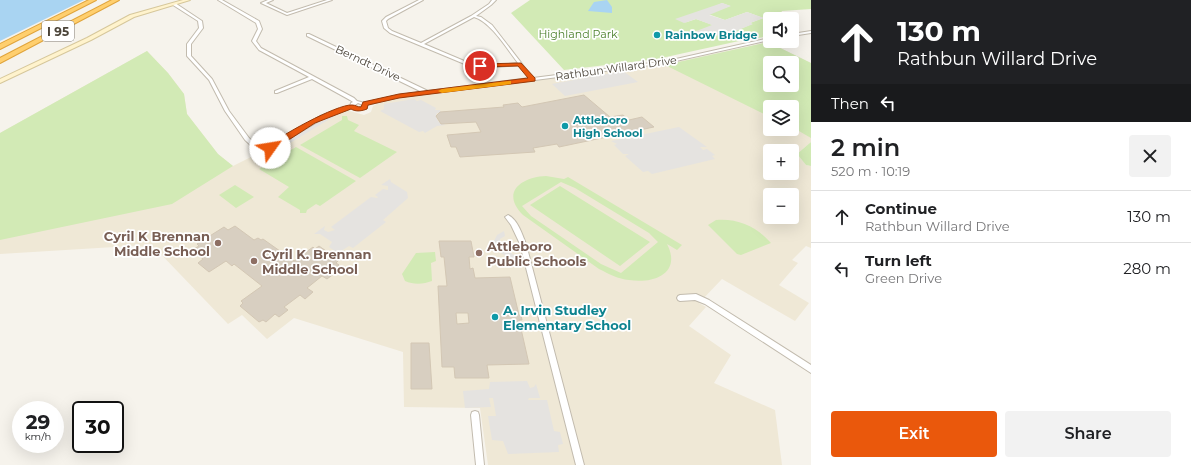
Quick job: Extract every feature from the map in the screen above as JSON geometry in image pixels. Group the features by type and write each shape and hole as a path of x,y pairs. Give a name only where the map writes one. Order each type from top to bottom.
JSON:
{"highway":[{"name":"I 95","path":"0,47 93,0"},
{"name":"I 95","path":"0,61 116,0"}],"main road":[{"path":"0,81 89,39 132,16 188,0"}],"street":[{"path":"174,4 196,17 202,25 189,44 189,56 211,80 226,111 247,139 259,150 266,150 322,117 352,107 356,103 352,98 260,49 254,41 260,29 258,22 220,0"},
{"path":"270,0 263,3 287,14 330,0"},
{"path":"421,0 387,18 384,25 391,32 468,64 496,66 519,64"},
{"path":"422,44 473,16 492,4 494,0"},
{"path":"473,16 480,18 491,26 519,64 533,80"},
{"path":"799,34 811,32"},
{"name":"Berndt Drive","path":"308,35 426,92"},
{"name":"Rathbun Willard Drive","path":"356,103 365,104 399,96 426,92 533,80 667,62 763,41"},
{"path":"276,92 312,78"},
{"name":"Rathbun Willard Drive","path":"352,107 355,109 362,108 365,107 365,104"},
{"path":"508,217 514,224 523,244 580,465"},
{"path":"680,298 696,297 707,302 811,369"},
{"path":"475,415 480,465"}],"shaded area":[{"path":"722,3 731,6 709,15 725,20 747,12 763,18 750,23 753,24 726,35 734,38 729,40 711,33 696,39 686,35 712,25 696,19 684,23 675,19"},
{"name":"Attleboro Public Schools","path":"763,43 763,48 780,48 797,56 763,56 763,92 799,92 799,57 811,63 811,142 799,152 799,144 763,144 763,180 799,180 799,156 806,165 811,166 811,248 806,246 792,260 798,263 779,285 809,303 795,321 722,279 699,303 706,307 689,326 731,355 714,383 775,410 782,465 488,465 480,408 404,407 403,352 294,318 267,339 242,315 228,324 154,247 131,246 0,254 0,133 147,51 168,73 184,94 187,114 218,154 233,166 255,155 263,155 277,147 280,148 334,116 333,115 346,110 364,115 371,112 373,106 398,97 664,65"},
{"path":"623,71 638,82 565,96 552,84"},
{"path":"414,99 417,101 421,100 436,108 435,110 440,110 441,113 437,113 436,116 438,121 441,124 446,125 437,126 425,133 423,131 419,132 380,111 384,109 384,104"},
{"path":"333,115 335,116 280,149 277,147 314,124"},
{"path":"679,127 707,147 700,147 703,150 707,149 715,155 712,156 715,159 652,174 648,171 643,172 625,156 629,154 623,154 614,145 617,144 611,141"},
{"path":"390,179 391,182 407,192 408,198 383,220 386,222 353,248 349,246 338,253 329,247 332,242 320,234 314,234 325,226 324,230 328,232 335,230 331,227 371,197 377,198 378,197 375,195 383,189 388,190 388,186 381,185"},
{"path":"504,231 505,236 500,239 500,245 515,256 513,260 499,252 493,243 497,235"},
{"path":"527,381 530,388 534,387 536,384 540,398 529,398 528,400 547,400 554,431 560,432 563,444 558,445 559,452 508,454 503,441 492,440 488,416 496,416 493,398 489,398 491,407 465,408 463,391 489,389 490,382"}],"green space":[{"name":"Highland Park","path":"530,0 811,0 811,9 763,12 763,18 747,12 725,20 708,14 730,6 722,3 684,23 696,19 713,25 711,33 739,41 657,59 564,70 511,13"},
{"name":"Highland Park","path":"763,18 763,37 742,41 725,35 752,24 750,23"},
{"path":"763,43 763,48 780,48 797,56 763,56 763,92 799,92 799,57 811,63 811,138 799,131 799,100 763,100 763,114 665,65"},
{"path":"147,51 168,73 184,94 187,114 218,154 233,166 172,204 0,240 0,133"},
{"path":"342,116 347,116 348,120 359,125 354,131 397,152 360,178 300,145 342,120"},
{"path":"811,142 811,166 806,165 799,156 799,152"},
{"path":"296,147 356,181 320,206 316,204 307,210 306,213 300,213 300,210 278,197 289,187 259,169"},
{"path":"546,176 564,179 568,177 682,245 677,250 667,244 671,254 671,262 668,269 656,278 638,281 621,279 599,269 523,215 516,207 514,193 517,187 529,179","holes":["561,182 575,188 649,233 658,242 621,273 601,264 531,216 522,206"]},
{"path":"235,185 254,197 236,208 219,195"},
{"path":"560,186 650,242 620,266 530,205"},
{"path":"716,220 732,220 739,222 760,232 771,243 741,255 737,254 708,225"},
{"path":"435,252 436,261 431,263 432,281 419,284 405,281 402,274 416,253"}],"water":[{"path":"0,0 84,0 0,41"},
{"path":"607,0 612,7 612,13 588,11 594,2"}],"building":[{"name":"Attleboro High School","path":"584,95 610,117 623,115 629,120 642,117 654,127 559,147 557,144 533,148 535,152 460,157 456,147 451,147 447,135 481,132 476,122 441,124 436,116 440,112 504,107 503,105 518,103 522,107"},
{"name":"Cyril K. Brennan Middle School","path":"235,226 254,240 258,238 261,240 263,239 294,261 313,247 315,249 319,246 339,260 336,263 339,265 332,271 335,273 327,279 322,276 307,288 313,292 305,299 300,295 284,307 288,310 279,317 275,314 266,322 263,320 259,322 240,306 243,303 241,301 262,286 234,264 232,266 226,261 209,272 198,263 203,259 192,250 199,246 197,244 224,227 228,230"},
{"name":"A. Irvin Studley Elementary School","path":"439,241 471,241 474,257 469,257 470,269 473,268 475,278 510,277 519,315 521,315 522,320 519,320 529,364 487,365 489,378 455,378 454,367 442,367 438,286 447,286 444,257 441,257","holes":["456,313 468,313 469,323 457,324"]},
{"path":"411,343 429,343 432,389 411,389"}],"slow traffic":[{"path":"442,91 509,83"}],"place":[{"name":"Rainbow Bridge","path":"657,35"},
{"name":"Attleboro High School","path":"565,126"},
{"name":"Cyril K Brennan Middle School","path":"218,243"},
{"name":"Attleboro Public Schools","path":"479,253"},
{"name":"Cyril K. Brennan Middle School","path":"254,261"},
{"name":"A. Irvin Studley Elementary School","path":"495,317"}],"route":[{"path":"270,148 312,122 344,109 352,107 358,109 365,107 365,104 399,96 533,80 519,64 480,66"}]}
